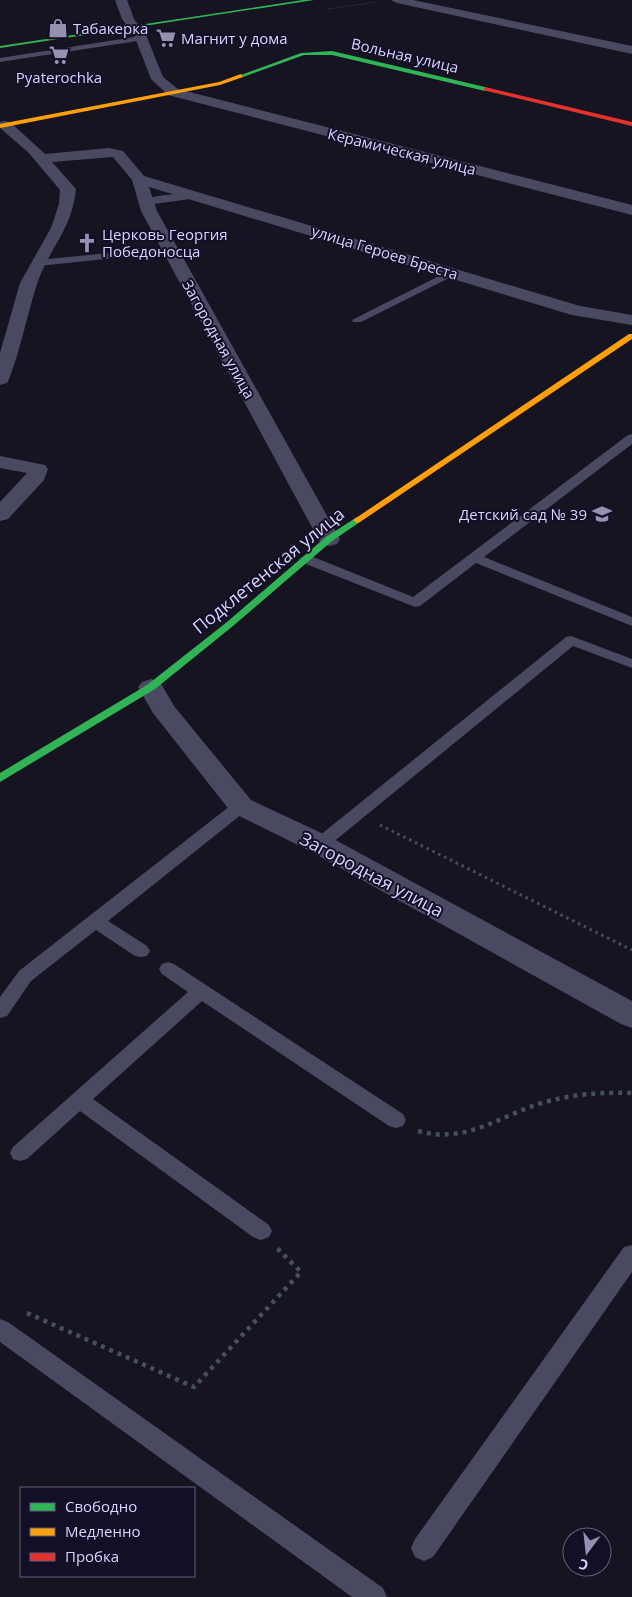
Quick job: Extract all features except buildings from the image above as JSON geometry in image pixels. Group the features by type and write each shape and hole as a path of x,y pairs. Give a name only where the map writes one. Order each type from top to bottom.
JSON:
{"street":[{"path":"121,0 131,23 142,38 157,79 173,92"},
{"path":"0,48 258,0"},
{"path":"0,38 312,0"},
{"path":"397,0 632,50"},
{"name":"Вольная улица","path":"3,125 220,83 303,54 332,53 632,124"},
{"name":"Керамическая улица","path":"173,92 632,210"},
{"path":"0,379 7,362 29,284 38,263 56,236 68,206 68,188 34,149 3,125"},
{"name":"Загородная улица","path":"42,159 109,152 118,154 139,178 146,202 170,250 329,539"},
{"name":"улица Героев Бреста","path":"139,178 578,311 632,320"},
{"name":"Подклетенская улица","path":"0,778 151,687 230,624 329,539 632,336"},
{"path":"0,462 38,469 37,476 0,514"},
{"name":"Загородная улица","path":"151,687 162,708 241,806 320,844 632,1016"}],"lane":[{"path":"0,60 142,38"},
{"path":"146,202 195,196"},
{"path":"38,263 170,250"},
{"path":"357,320 451,273"},
{"path":"306,559 415,603 632,438"},
{"path":"474,558 632,622"},
{"path":"320,844 572,640 632,664"},
{"path":"0,1011 25,976 241,806"},
{"path":"96,921 141,951"},
{"path":"168,969 396,1120"},
{"path":"20,1153 201,991"},
{"path":"80,1100 261,1231"},
{"path":"424,1548 632,1254"},
{"path":"0,1328 374,1597"}],"path":[{"path":"357,814 632,950"},
{"path":"396,1120 428,1135 455,1137 548,1101 617,1092 632,1093"},
{"path":"18,1309 194,1387 301,1272 261,1231"}],"traffic: fast":[{"path":"0,47 312,0"},
{"path":"241,76 303,54 332,53 485,89"},
{"path":"0,778 151,687 230,624 329,539 357,520"}],"traffic: slow":[{"path":"0,126 220,83 241,76"},
{"path":"357,520 632,336"}],"traffic: jam":[{"path":"485,89 632,124"}],"place":[{"name":"Табакерка","path":"58,28"},
{"name":"Магнит у дома","path":"166,38"},
{"name":"Pyaterochka","path":"59,55"},
{"name":"Церковь Георгия Победоносца","path":"87,243"},
{"name":"Детский сад № 39","path":"602,514"}]}
